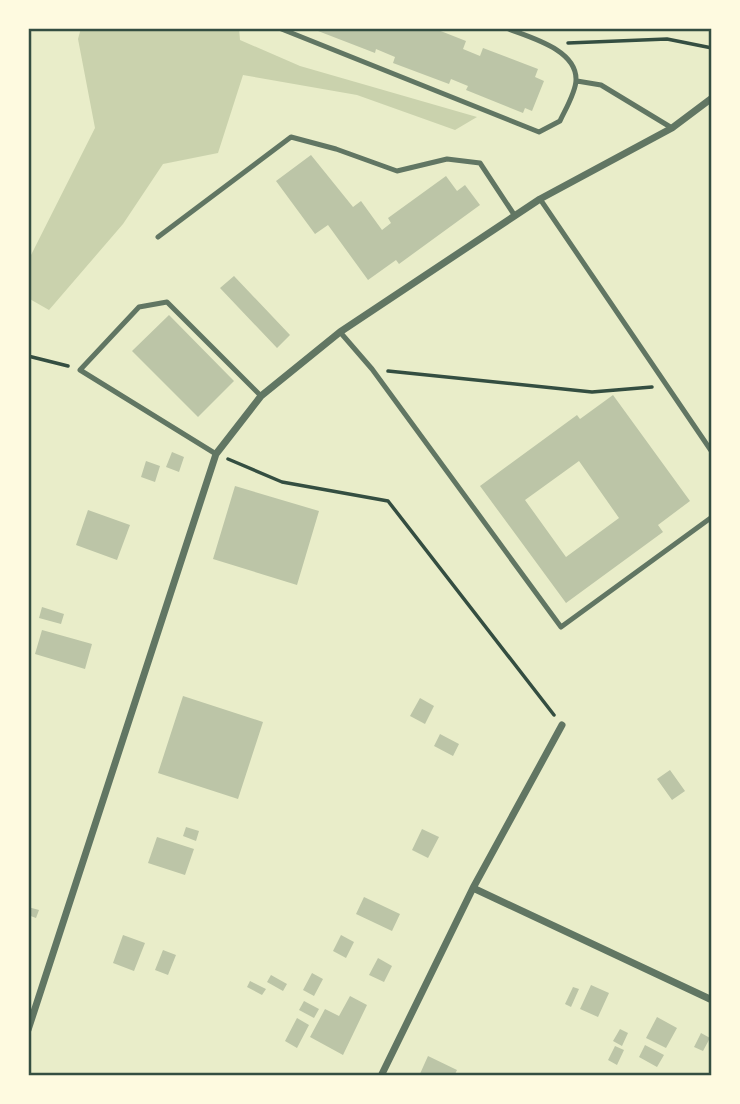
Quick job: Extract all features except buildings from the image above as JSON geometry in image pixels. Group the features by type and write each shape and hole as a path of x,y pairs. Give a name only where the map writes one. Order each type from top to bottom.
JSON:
{"street":[{"path":"28,1030 216,454 261,396 340,332 540,200 672,128 712,98"},
{"path":"381,1076 473,888 562,724"},
{"path":"473,888 712,1000"}],"lane":[{"path":"279,28 539,132 560,121 577,81 571,62 546,44 506,28"},
{"path":"577,81 601,85 672,128"},
{"path":"158,237 291,137 336,149 397,171 447,159 480,163 516,216"},
{"path":"540,200 712,452"},
{"path":"216,454 80,370 139,307 167,302 261,396"},
{"path":"340,332 372,369 561,627 712,517"}],"path":[{"path":"546,44 667,39 712,48"},
{"path":"28,356 80,370"},
{"path":"372,369 592,392 666,386"},
{"path":"216,454 282,482 388,501 562,724"}],"green space":[{"path":"81,28 239,28 240,40 300,66 477,117 455,130 357,95 243,75 218,153 163,164 123,224 49,310 28,298 28,261 95,128 78,39"}]}
